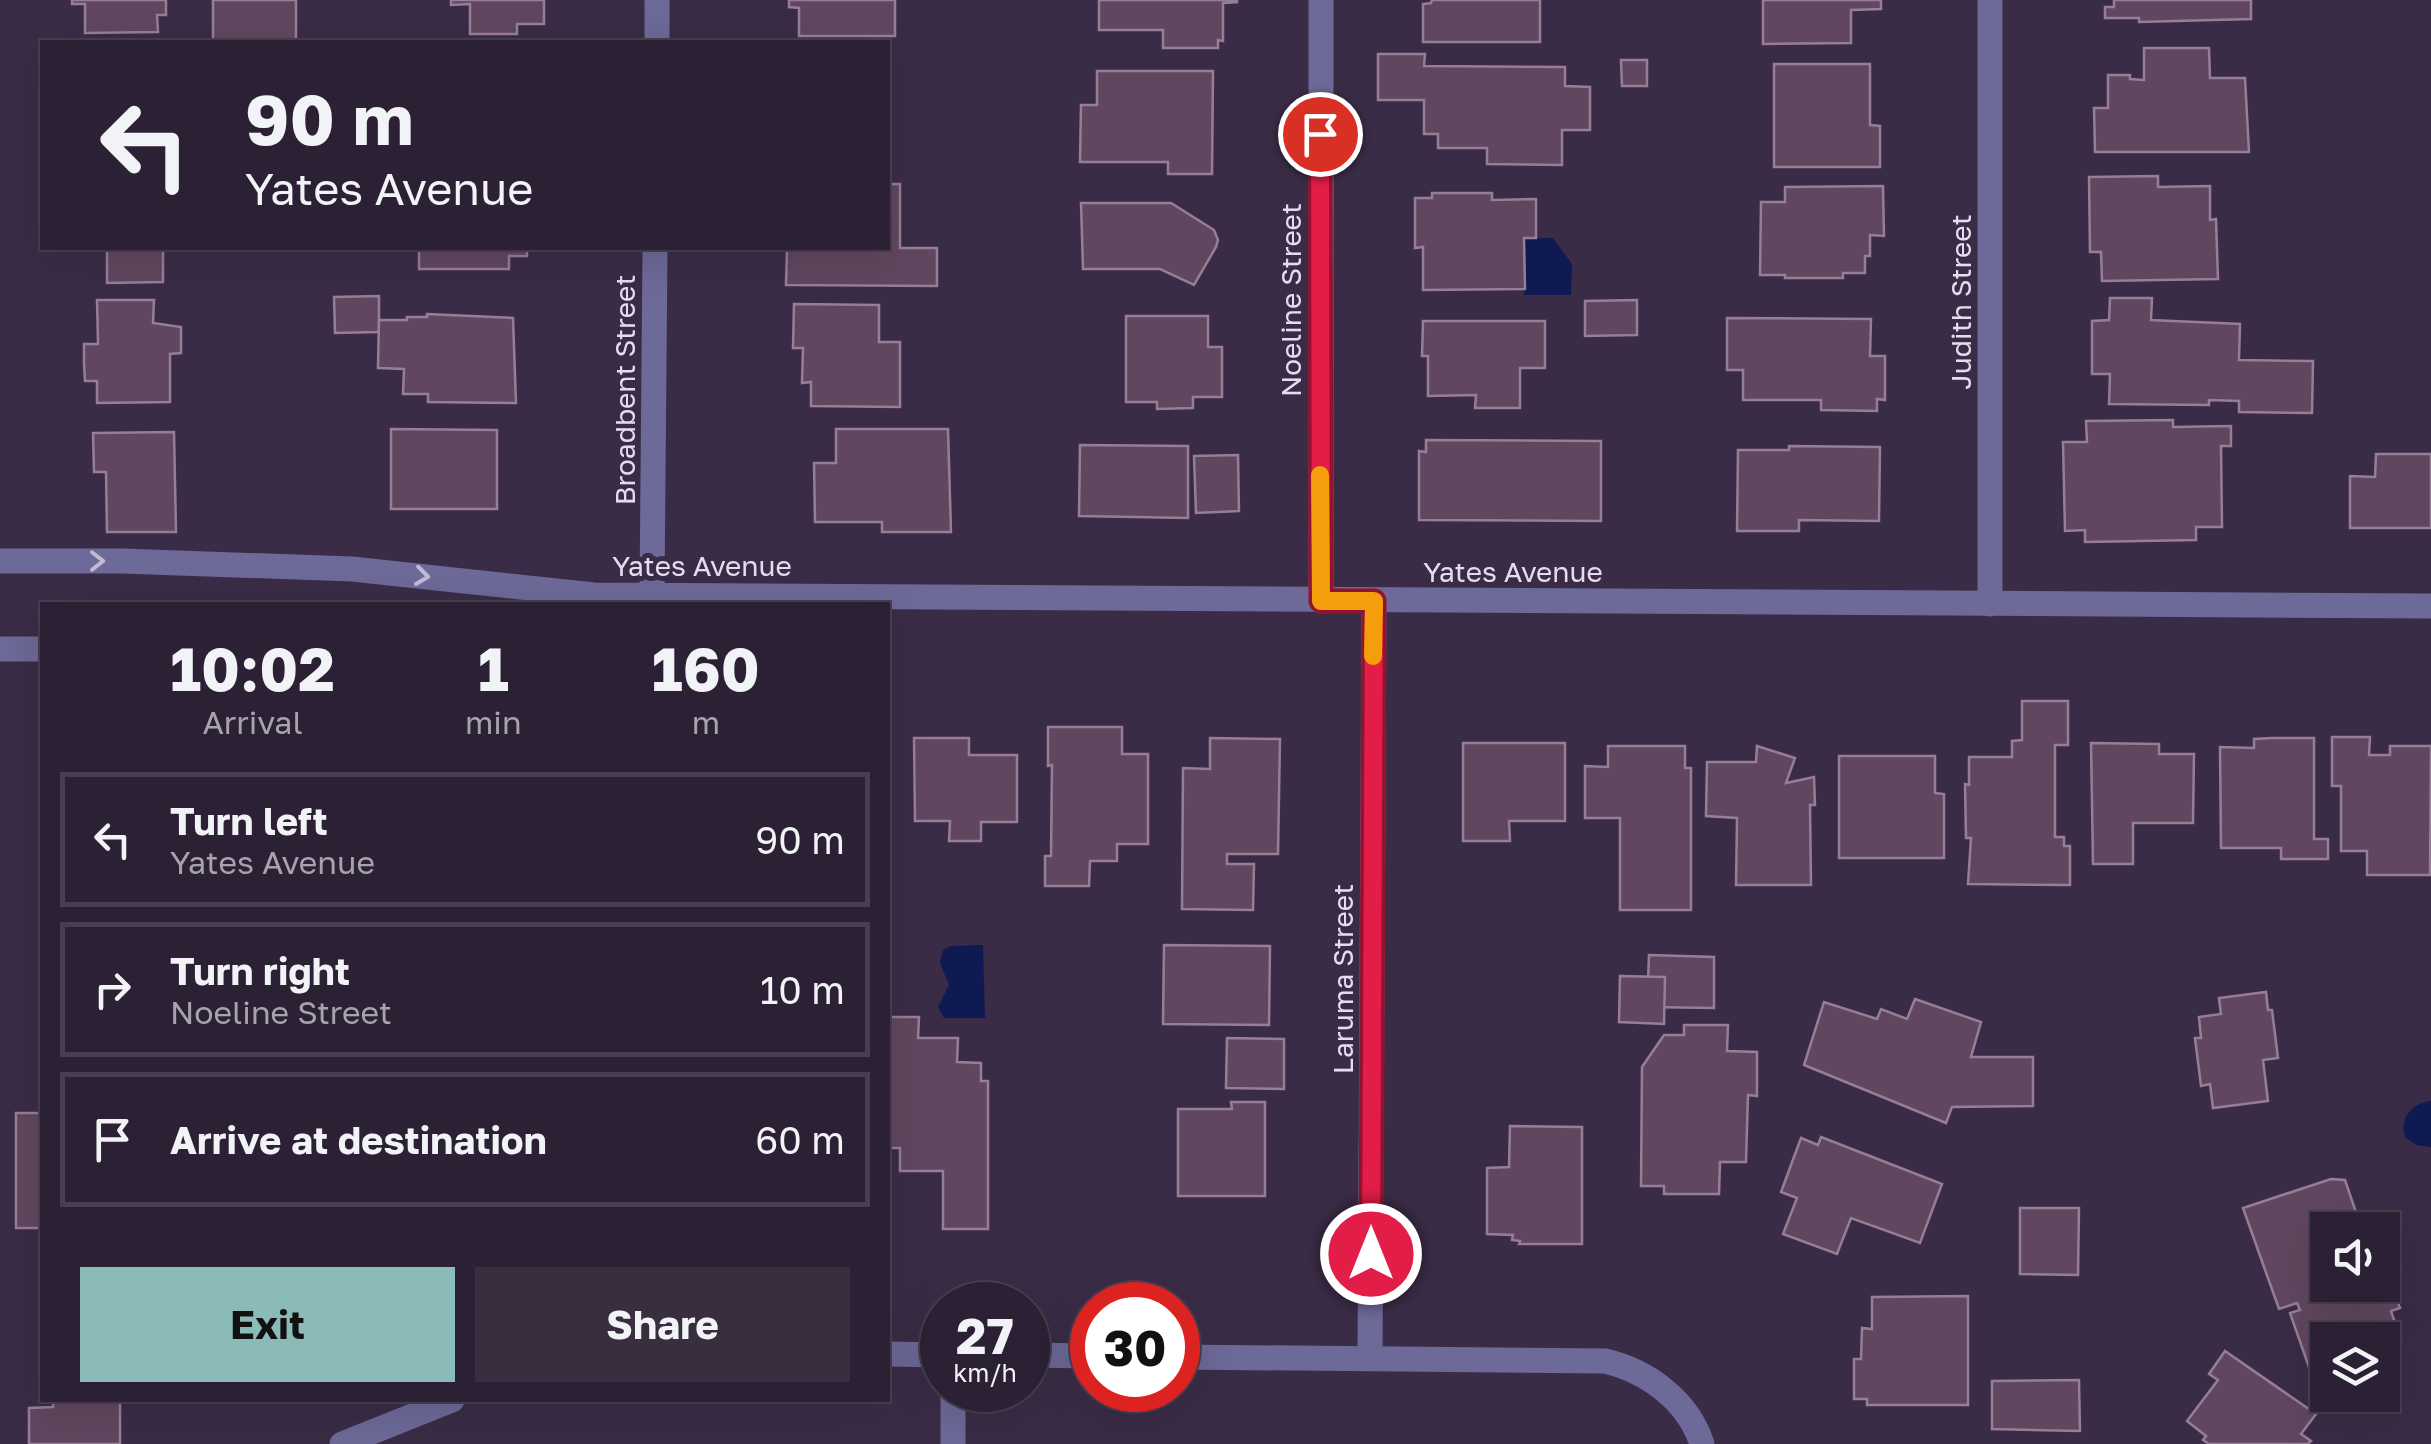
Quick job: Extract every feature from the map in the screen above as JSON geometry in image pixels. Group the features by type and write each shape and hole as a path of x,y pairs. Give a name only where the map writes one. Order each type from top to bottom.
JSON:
{"street":[{"path":"656,40 657,0"},
{"name":"Noeline Street","path":"1320,0 1321,601"},
{"name":"Judith Street","path":"1990,0 1990,604"},
{"name":"Broadbent Street","path":"652,593 655,250"},
{"name":"Yates Avenue","path":"0,561 352,569 594,595 2431,606"},
{"name":"Yates Avenue","path":"566,602 594,595"},
{"name":"Laruma Street","path":"1370,1358 1374,601"},
{"path":"0,649 40,649"},
{"path":"890,1354 920,1354"},
{"path":"1200,1357 1604,1361 1639,1373 1672,1397 1692,1422 1702,1444"},
{"path":"342,1444 447,1402"},
{"path":"953,1412 953,1444"}],"shaded area":[{"path":"1524,238 1553,238 1572,264 1571,295 1524,295"},
{"path":"983,945 985,1018 944,1018 938,1007 949,985 940,963 943,950"},
{"path":"2431,1101 2431,1147 2416,1145 2405,1137 2406,1118 2418,1105"}],"building":[{"path":"72,0 166,0 166,15 157,15 158,32 85,33 85,4 72,4"},
{"path":"213,0 296,0 296,39 213,40"},
{"path":"451,0 544,0 544,24 517,24 517,34 470,34 470,4 451,5"},
{"path":"789,0 895,0 895,36 799,36 799,8 789,7"},
{"path":"1099,0 1237,2 1223,3 1223,41 1218,40 1218,48 1163,48 1163,30 1099,30"},
{"path":"1432,0 1540,0 1540,42 1423,42 1423,4"},
{"path":"1763,0 1881,0 1881,9 1851,10 1851,43 1763,44"},
{"path":"2114,0 2251,0 2251,19 2139,22 2139,18 2105,18 2105,7 2114,7"},
{"path":"2144,48 2209,48 2210,78 2245,78 2249,152 2095,152 2094,108 2108,108 2108,75 2130,75 2130,79 2144,80"},
{"path":"1378,54 1425,54 1424,66 1565,67 1565,86 1590,87 1590,130 1562,130 1562,165 1487,164 1487,148 1438,148 1438,134 1424,134 1424,100 1378,100"},
{"path":"1621,60 1647,60 1647,86 1622,86"},
{"path":"1774,64 1870,64 1870,125 1880,126 1880,167 1774,167"},
{"path":"1097,71 1213,71 1212,174 1168,174 1168,162 1080,162 1081,105 1097,105"},
{"path":"2158,176 2158,187 2210,186 2210,220 2216,219 2218,279 2102,281 2101,252 2090,252 2089,177"},
{"path":"890,184 900,184 900,248 937,248 937,286 786,285 787,250 890,250"},
{"path":"1883,186 1884,236 1870,235 1865,273 1843,273 1843,278 1760,275 1761,202 1785,202 1785,187"},
{"path":"1432,193 1492,193 1492,200 1536,199 1536,238 1524,238 1525,289 1423,290 1423,247 1415,248 1415,198 1432,198"},
{"path":"1081,203 1171,203 1214,230 1216,247 1194,285 1160,269 1083,269"},
{"path":"107,250 163,250 163,282 107,283"},
{"path":"419,250 527,250 527,256 509,256 509,269 419,269"},
{"path":"379,296 379,332 335,333 334,297"},
{"path":"2110,298 2152,298 2151,320 2240,324 2239,360 2313,361 2312,413 2239,412 2239,401 2209,400 2209,405 2109,404 2110,374 2092,374 2092,321 2109,320"},
{"path":"97,300 154,300 153,323 181,327 181,353 170,354 170,402 97,403 97,381 85,381 84,344 98,344"},
{"path":"1637,300 1637,335 1585,336 1585,301"},
{"path":"794,304 879,305 879,342 900,342 900,407 811,406 811,382 802,383 803,348 793,348"},
{"path":"427,314 513,318 516,403 428,402 428,394 403,394 404,369 378,368 379,320 407,320"},
{"path":"1126,316 1208,316 1208,347 1222,347 1222,397 1193,397 1193,408 1157,409 1157,402 1126,402"},
{"path":"1727,318 1871,319 1870,356 1885,356 1885,400 1877,399 1877,411 1821,410 1821,400 1743,400 1743,370 1727,370"},
{"path":"1423,321 1545,321 1545,368 1520,368 1520,408 1475,408 1476,395 1428,396 1428,356 1422,356"},
{"path":"2173,420 2173,427 2231,426 2231,446 2221,446 2222,527 2196,527 2196,540 2085,542 2085,530 2065,531 2063,442 2087,442 2086,421"},
{"path":"391,429 497,430 497,509 391,509"},
{"path":"836,429 948,429 951,532 882,532 882,522 815,522 814,463 836,463"},
{"path":"174,432 176,532 107,532 106,472 94,472 93,433"},
{"path":"1426,440 1601,441 1601,521 1419,520 1419,451 1426,452"},
{"path":"1080,445 1188,446 1188,518 1079,516"},
{"path":"1789,446 1880,447 1879,521 1799,520 1799,531 1737,531 1738,450 1789,450"},
{"path":"2376,454 2431,454 2431,528 2350,528 2350,476 2375,477"},
{"path":"1238,455 1239,511 1196,513 1194,456"},
{"path":"2022,701 2068,701 2068,745 2055,745 2055,837 2064,837 2064,846 2070,846 2070,885 1968,884 1971,838 1966,838 1965,784 1969,785 1969,757 2012,757 2012,741 2022,740"},
{"path":"1048,727 1122,727 1122,754 1148,754 1148,844 1117,844 1117,861 1090,861 1089,886 1045,886 1045,856 1051,856 1052,765 1048,766"},
{"path":"2332,737 2370,737 2369,755 2390,755 2390,746 2431,746 2430,875 2367,875 2367,851 2341,851 2341,786 2332,786"},
{"path":"914,738 969,738 969,755 1017,755 1017,822 981,822 981,841 949,841 950,821 915,821"},
{"path":"1210,738 1280,739 1278,854 1227,854 1227,864 1254,864 1253,910 1182,909 1183,768 1210,769"},
{"path":"2314,738 2314,839 2328,839 2328,859 2281,859 2281,848 2221,848 2220,747 2254,748 2254,739"},
{"path":"1463,743 1565,743 1565,821 1509,821 1510,841 1463,841"},
{"path":"2091,743 2159,744 2159,754 2194,754 2193,823 2133,823 2133,864 2093,864"},
{"path":"1608,746 1685,746 1685,768 1691,768 1691,910 1620,910 1620,818 1585,818 1585,766 1608,767"},
{"path":"1757,746 1795,758 1786,783 1814,777 1815,805 1810,805 1811,885 1736,885 1737,818 1706,816 1707,762 1756,762"},
{"path":"1839,756 1935,756 1935,793 1944,794 1944,858 1839,858"},
{"path":"1164,945 1270,946 1269,1025 1163,1024"},
{"path":"1649,955 1714,957 1714,1008 1647,1007"},
{"path":"1620,976 1665,977 1664,1024 1619,1022"},
{"path":"2266,992 2278,1058 2263,1060 2268,1101 2213,1108 2210,1084 2201,1086 2195,1038 2201,1038 2199,1017 2221,1014 2219,998"},
{"path":"1915,999 1981,1022 1971,1057 2033,1057 2033,1106 1952,1107 1946,1123 1804,1065 1824,1002 1877,1019 1881,1009 1907,1019"},
{"path":"890,1017 919,1017 918,1038 958,1038 957,1062 981,1063 981,1081 988,1081 988,1229 943,1229 943,1171 900,1171 900,1148 890,1148"},
{"path":"1684,1025 1728,1025 1727,1051 1757,1052 1757,1096 1748,1095 1746,1162 1720,1162 1719,1194 1664,1194 1664,1186 1641,1186 1642,1067 1664,1035 1684,1035"},
{"path":"1227,1038 1284,1039 1284,1089 1226,1088"},
{"path":"1231,1102 1265,1102 1265,1196 1178,1196 1178,1109 1232,1109"},
{"path":"16,1113 40,1113 40,1228 16,1228"},
{"path":"1510,1126 1582,1127 1582,1244 1519,1244 1520,1241 1512,1240 1513,1235 1487,1234 1487,1168 1509,1167"},
{"path":"1821,1137 1942,1184 1920,1243 1851,1218 1837,1254 1783,1234 1797,1198 1781,1192 1801,1138 1818,1145"},
{"path":"2331,1179 2345,1180 2356,1212 2310,1212 2310,1302 2398,1302 2400,1308 2391,1311 2395,1322 2310,1322 2310,1370 2290,1313 2300,1310 2297,1303 2279,1309 2243,1208"},
{"path":"2020,1208 2079,1208 2078,1275 2020,1274"},
{"path":"1968,1296 1968,1405 1867,1405 1867,1399 1854,1399 1854,1359 1861,1359 1862,1328 1872,1329 1872,1297"},
{"path":"2225,1351 2316,1414 2301,1434 2311,1441 2209,1444 2203,1440 2206,1436 2187,1421 2218,1380 2209,1374"},
{"path":"2079,1380 2080,1431 1992,1429 1992,1381"},
{"path":"53,1402 120,1402 120,1444 29,1444 29,1408 53,1407"}],"slow traffic":[{"path":"1320,475 1321,601 1374,601 1373,656"}],"route":[{"path":"1320,134 1321,601 1374,601 1371,1254"}]}
